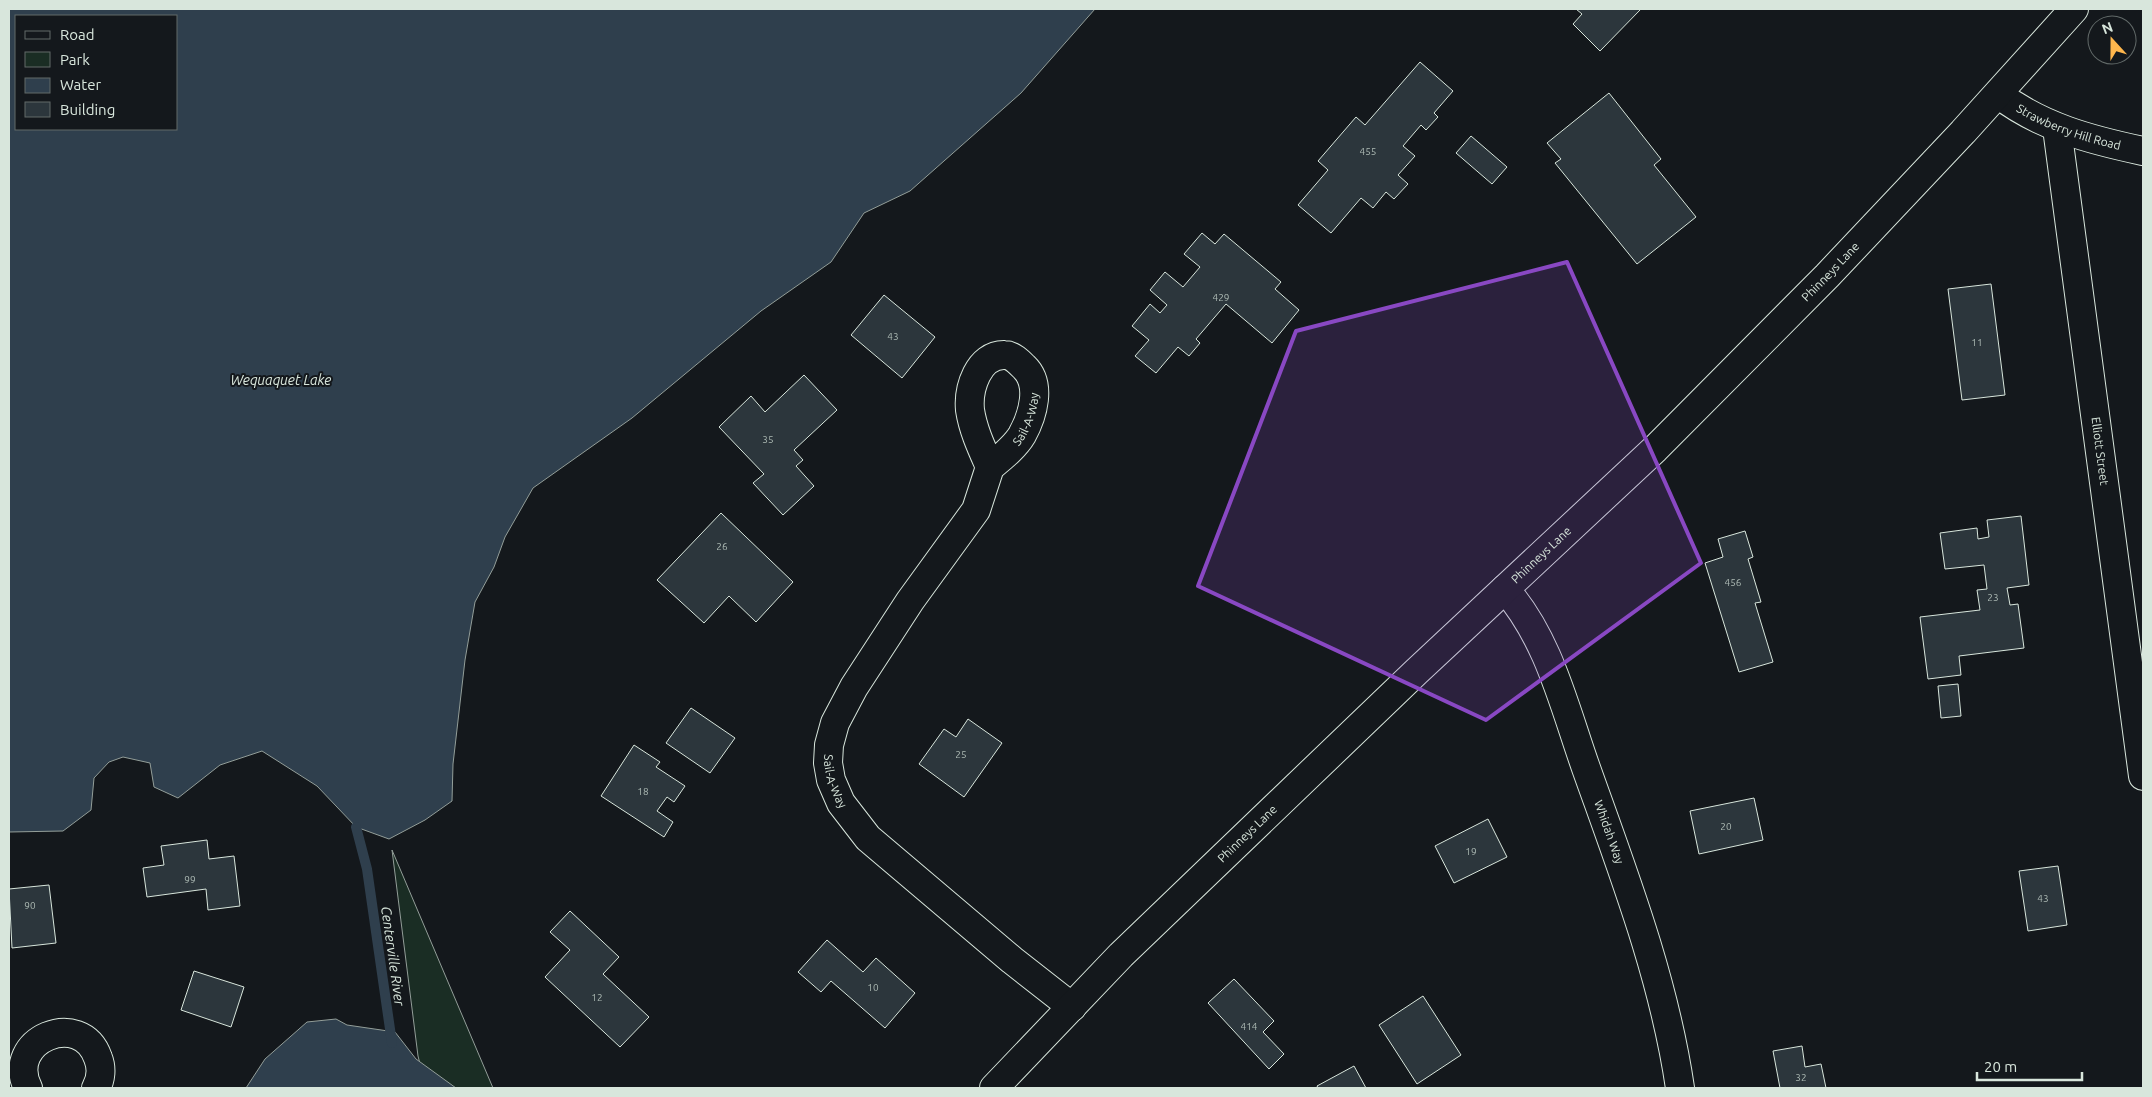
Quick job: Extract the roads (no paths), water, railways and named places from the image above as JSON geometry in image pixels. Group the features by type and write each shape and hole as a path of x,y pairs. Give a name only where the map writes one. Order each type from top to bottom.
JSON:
{"street":[{"name":"Phinneys Lane","path":"994,1088 1121,955 1505,589 1655,449 1821,282 1998,94 2074,9"},
{"name":"Strawberry Hill Road","path":"1998,94 2019,110 2057,128 2143,151"},
{"name":"Elliott Street","path":"2057,128 2143,776"},
{"name":"Sail-A-Way","path":"990,468 976,510 910,601 854,688 835,723 829,745 828,763 831,780 841,803 868,838 1012,960 1072,1007"},
{"name":"Whidah Way","path":"1505,589 1520,605 1542,645 1598,801 1650,958 1669,1027 1680,1088"},
{"path":"28,1088 24,1068 28,1053 39,1040 62,1032 85,1040 96,1052 100,1069 96,1088"}],"water":[{"name":"Wequaquet Lake","path":"9,9 1095,9 1021,93 910,191 864,213 831,262 761,311 632,418 533,488 505,537 494,567 475,602 465,660 453,764 452,801 425,820 389,839 356,827 317,786 262,751 220,765 178,798 154,787 150,763 123,757 109,762 94,778 91,810 63,831 9,832"},
{"path":"336,1019 347,1025 395,1032 416,1059 456,1088 246,1088 265,1059 307,1022"}],"waterway":[{"name":"Centerville River","path":"356,827 367,869 392,1043"}]}
